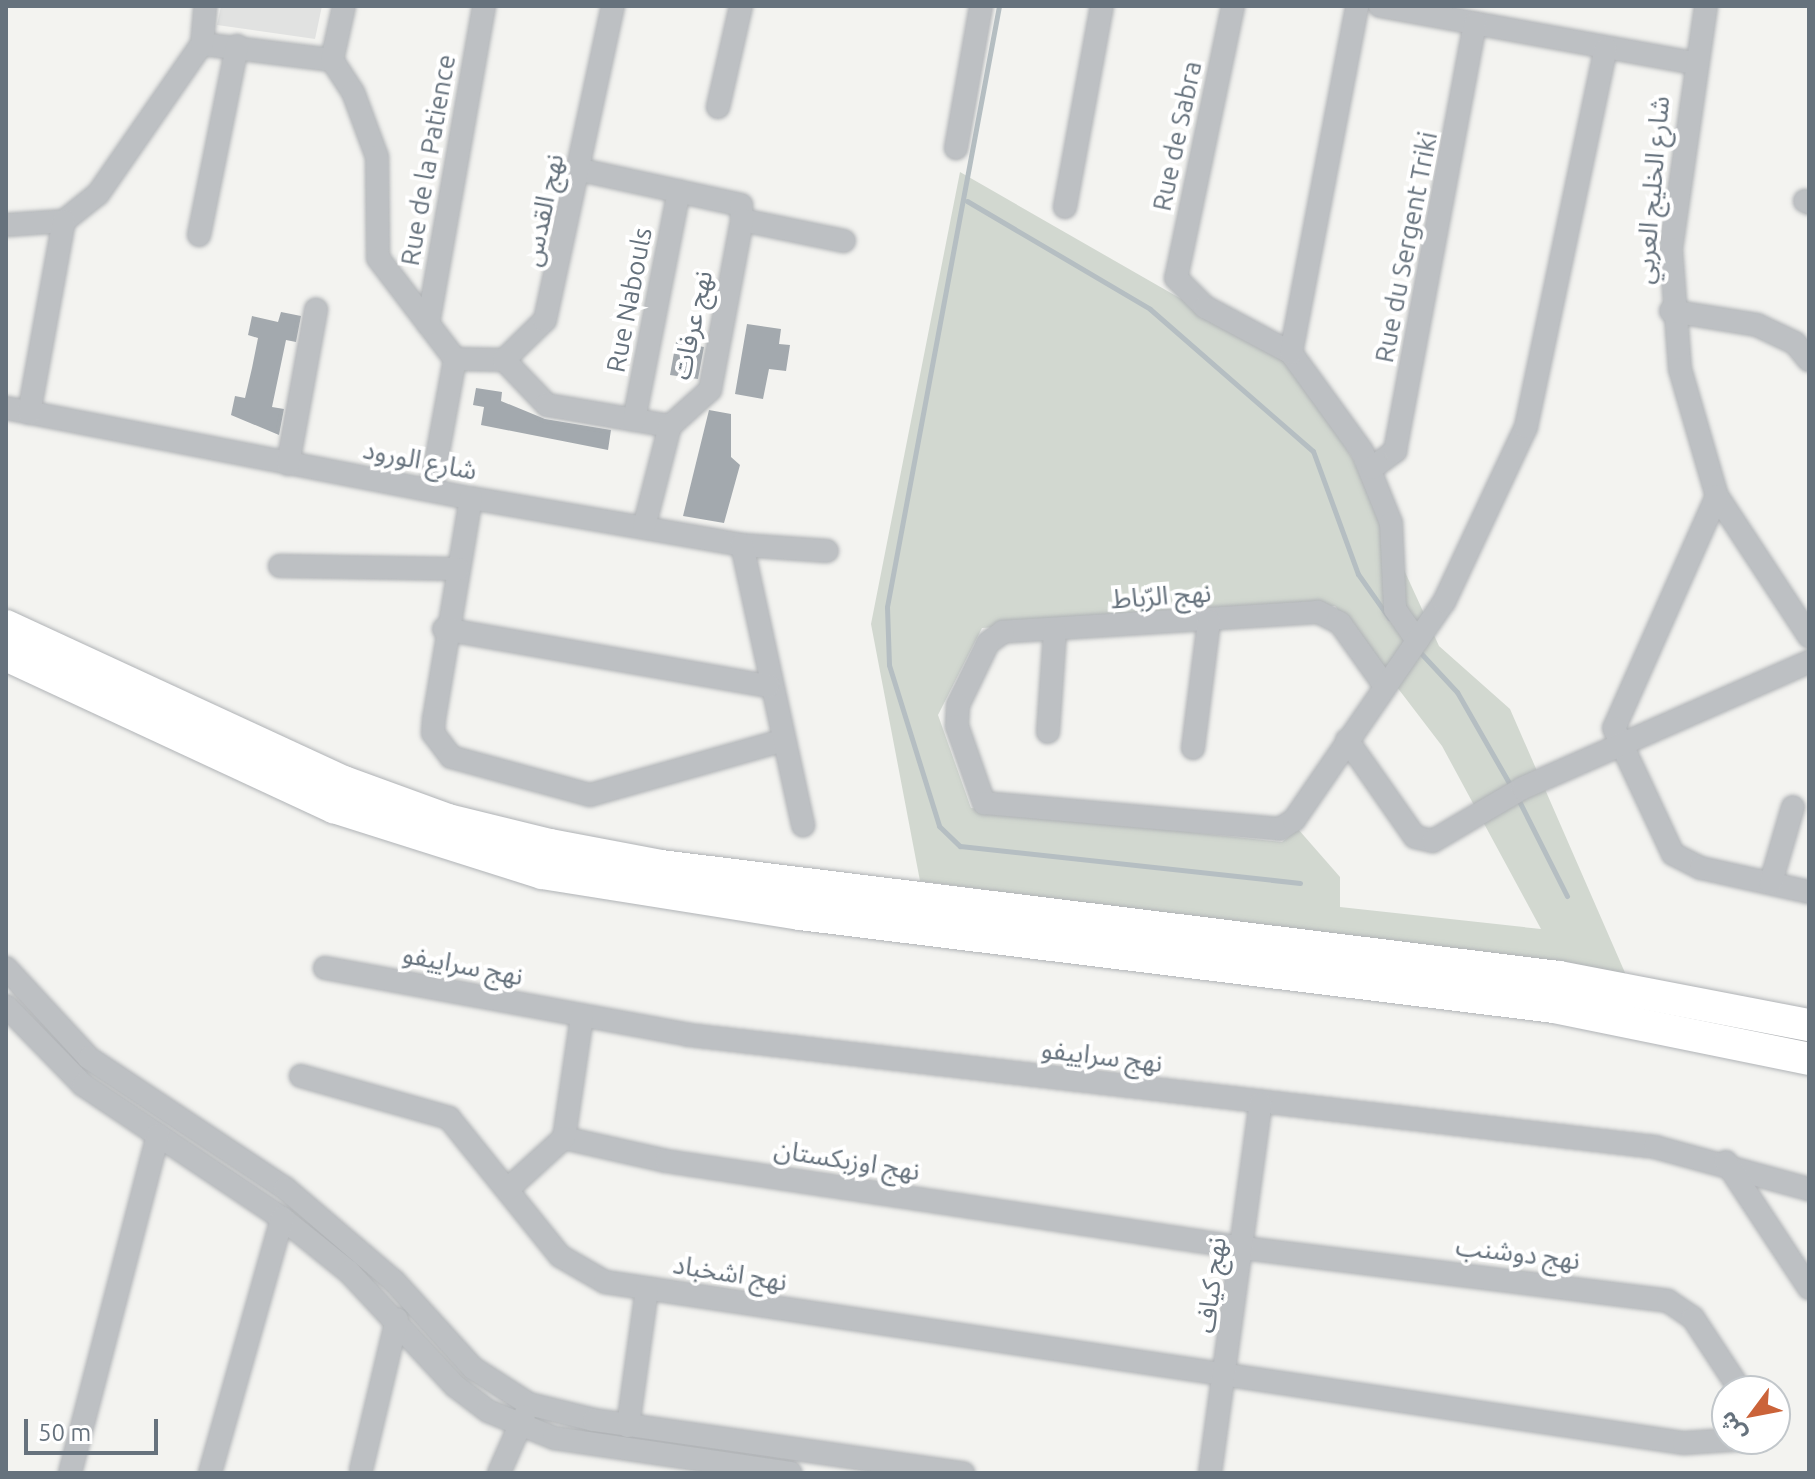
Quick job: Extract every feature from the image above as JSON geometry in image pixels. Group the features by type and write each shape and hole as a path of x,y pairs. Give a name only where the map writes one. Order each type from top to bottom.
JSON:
{"highway":[{"path":"6,626 344,782 448,820 550,845 661,866 1559,977 1809,1025"},
{"path":"6,655 334,807 542,873 800,914 1554,1007 1809,1059"}],"street":[{"path":"29,413 64,221 115,174 202,44 205,6"},
{"path":"344,6 332,60 377,157 378,258 455,359 431,490"},
{"name":"Rue de la Patience","path":"428,324 484,6"},
{"name":"نهج القدس","path":"504,360 545,320 581,170 613,6"},
{"path":"718,107 741,6"},
{"path":"956,148 981,6"},
{"path":"1065,207 1102,6"},
{"name":"Rue de Sabra","path":"1233,6 1176,278 1205,307 1291,353"},
{"path":"1357,6 1291,353 1372,468 1391,523 1395,609 1417,641"},
{"path":"1380,6 1694,63"},
{"name":"شارع الخليج العربي","path":"1706,6 1678,161 1671,311 1693,424 1717,496 1809,636"},
{"name":"Rue du Sergent Triki","path":"1372,468 1395,451 1475,23"},
{"path":"202,44 332,60"},
{"path":"199,235 237,46"},
{"path":"1606,49 1526,427 1453,585 1347,740 1425,842 1619,743 1809,662"},
{"path":"581,170 741,205 742,220 844,241"},
{"name":"Rue Nabouls","path":"634,420 679,191"},
{"name":"نهج عرفات","path":"670,426 710,390 742,220"},
{"path":"6,225 64,221"},
{"path":"288,464 316,310"},
{"path":"1671,311 1757,325 1795,343 1809,360"},
{"path":"455,359 504,360 547,405 670,426 644,527"},
{"name":"شارع الورود","path":"6,408 471,498 742,545 827,551"},
{"path":"1717,496 1617,712 1619,743 1673,854 1701,868 1809,892"},
{"path":"471,498 444,629 433,733 451,757 590,795 784,740"},
{"path":"742,545 768,686 803,825"},
{"path":"280,566 458,569"},
{"name":"نهج الرّباط","path":"1347,740 1280,829 984,803 956,716 995,635 1332,616 1385,686"},
{"path":"1193,748 1209,621"},
{"path":"444,629 768,686"},
{"path":"1048,732 1055,631"},
{"path":"1771,882 1793,807"},
{"path":"6,968 89,1058 285,1188 394,1281 473,1368 529,1404 628,1426 963,1473"},
{"name":"نهج سراييفو","path":"325,968 582,1016 1261,1103 1610,1140 1726,1162 1809,1189"},
{"path":"6,1006 83,1085 282,1218 397,1319 455,1386 518,1429 790,1473"},
{"path":"509,1188 564,1138 582,1016"},
{"name":"نهج اشخباد","path":"301,1076 449,1118 580,1273 647,1289 1228,1372"},
{"name":"نهج كياف","path":"1210,1473 1228,1372 1261,1103"},
{"path":"70,1473 158,1135"},
{"name":"نهج اوزبكستان","path":"564,1138 666,1161 1244,1248"},
{"path":"1726,1162 1809,1288"},
{"path":"210,1473 282,1218"},
{"name":"نهج دوشنب","path":"1244,1248 1668,1301 1686,1309 1730,1375"},
{"path":"628,1426 647,1289"},
{"path":"361,1470 397,1319"},
{"path":"1228,1372 1684,1443 1711,1441"},
{"path":"499,1473 529,1404"}],"shaded area":[{"path":"221,6 322,6 315,39 217,25"},
{"path":"960,172 1291,362 1353,459 1439,646 1510,709 1626,975 920,881 871,624","holes":["1335,606 1442,746 1541,929 1340,907 1340,877 1298,829 1282,842 971,808 938,715 982,628"]}],"building":[{"path":"281,312 301,316 296,342 286,340 272,407 284,409 279,435 231,415 235,396 245,398 252,368 258,338 248,335 252,316 278,322"},
{"path":"747,324 781,329 779,344 790,345 786,371 769,369 763,399 735,394"},
{"path":"676,342 704,347 698,379 670,375"},
{"path":"476,388 502,392 501,401 545,419 611,430 608,450 481,425 484,407 473,405"},
{"path":"709,410 731,414 731,457 740,465 724,523 683,516"}],"waterway":[{"path":"999,6 887,607 889,665 939,826 960,846 1300,883"},
{"path":"967,201 1150,309 1313,451 1358,574 1389,618"},
{"path":"1417,649 1457,692 1512,788"},
{"path":"1517,797 1567,896"}]}
